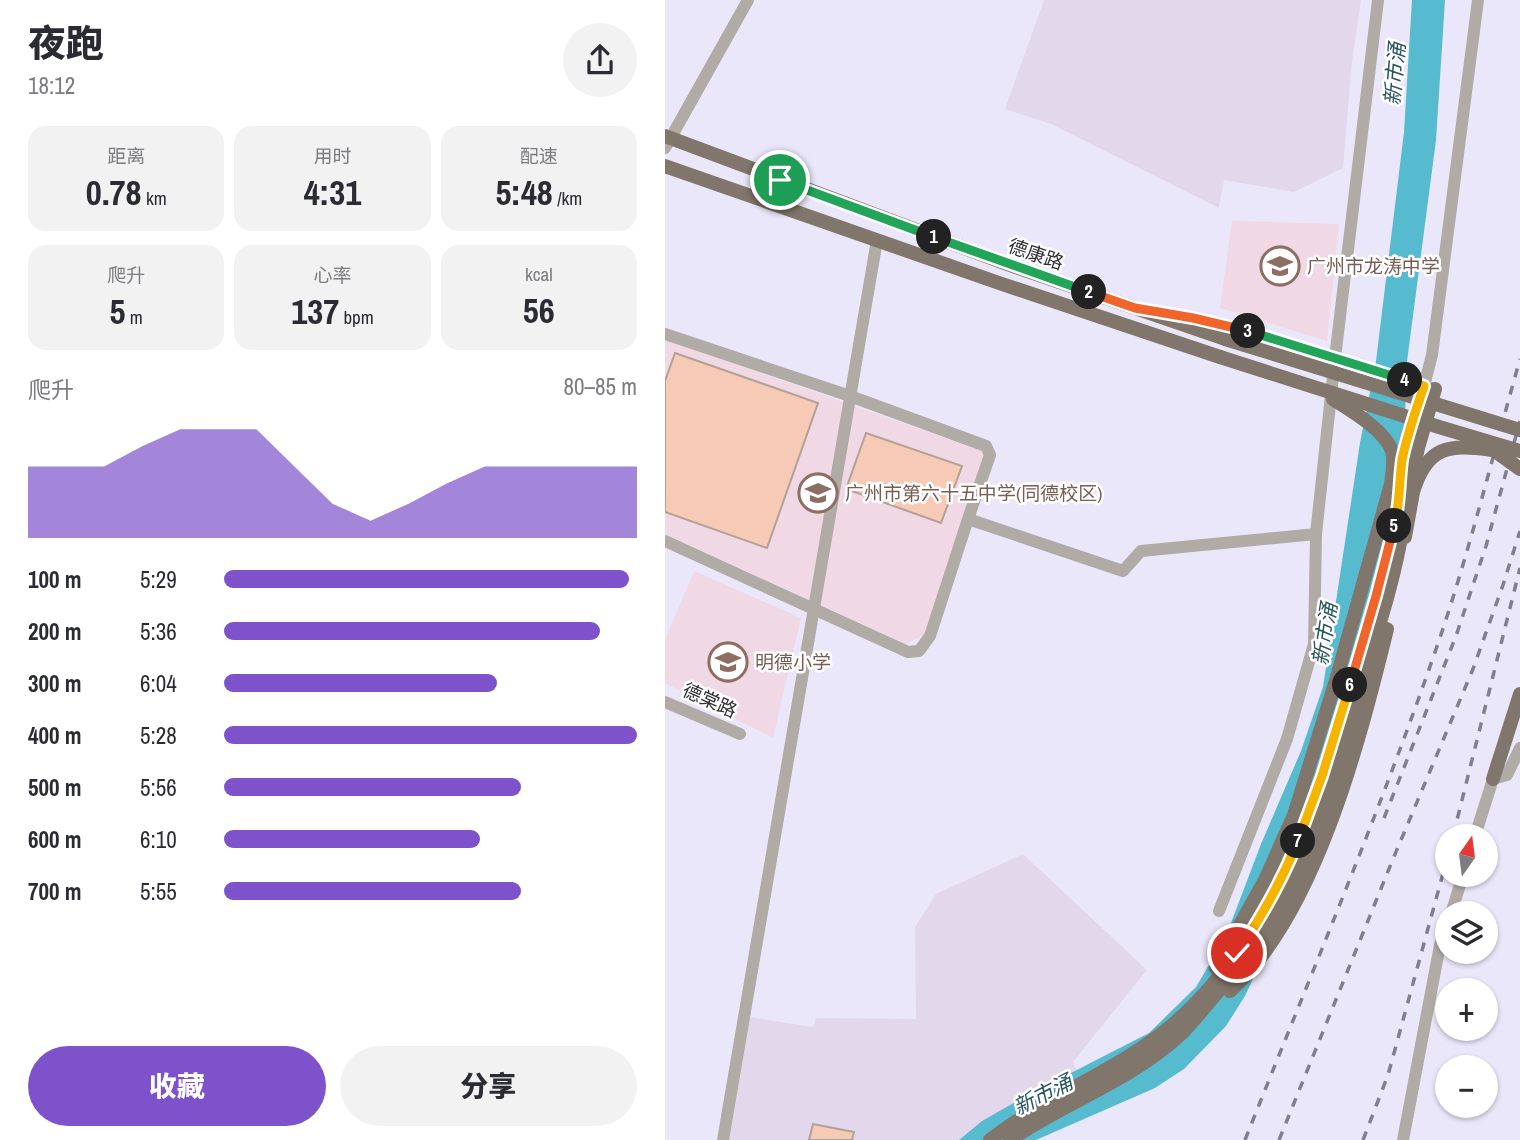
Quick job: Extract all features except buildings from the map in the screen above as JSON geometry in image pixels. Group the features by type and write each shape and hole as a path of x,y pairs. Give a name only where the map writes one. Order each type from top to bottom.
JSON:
{"main road":[{"name":"德康路","path":"667,141 1007,264 1225,339 1520,430"},
{"name":"德康路","path":"666,168 1220,357 1520,453"},
{"path":"990,1140 1048,1100 1122,1061 1176,1021 1210,988 1253,929 1291,857 1332,745 1402,536 1416,460 1424,386"},
{"path":"1196,1002 1265,880 1294,815 1337,677 1388,497 1393,461 1392,451 1386,441 1345,407 1314,388"},
{"path":"1010,1140 1145,1062 1237,984 1256,963 1284,921 1304,884 1339,797 1377,669 1393,604 1408,515 1418,476 1425,463 1437,453 1454,448 1520,453"},
{"path":"1495,451 1520,469"},
{"path":"1182,1033 1231,977 1257,941 1299,863 1332,780 1382,598"},
{"path":"1493,779 1520,694"}],"street":[{"path":"666,168 667,141 748,0"},
{"path":"1219,911 1287,739 1314,643 1316,534 1378,0"},
{"path":"1135,308 1228,326 1424,386 1432,355 1478,0"},
{"path":"723,1140 877,240"},
{"path":"665,334 851,396 986,446 990,454 930,636 919,651 908,652 665,541"},
{"path":"968,519 1123,571 1141,551 1316,534"},
{"name":"德棠路","path":"665,702 740,734"},
{"path":"1479,824 1493,779 1507,775 1520,748"},
{"path":"1403,1140 1436,964"}],"shaded area":[{"path":"1044,0 1361,0 1352,61 1343,168 1294,192 1224,180 1219,208 1051,124 1005,109"},
{"name":"广州市龙涛中学","path":"1232,221 1339,224 1327,341 1220,308"},
{"name":"广州市第六十五中学(同德校区)","path":"665,339 985,452 925,634 906,644 665,534"},
{"name":"明德小学","path":"694,571 801,618 773,738 665,683 665,640"},
{"path":"1023,854 1147,970 1073,1062 1077,1070 982,1121 959,1140 729,1140 750,1017 813,1027 816,1018 916,1019 915,927 936,894"}],"water":[{"name":"新市涌","path":"1412,0 1445,0 1436,140 1406,369 1405,436 1364,645 1280,921 1245,996 1226,1026 1184,1069 1155,1088 1036,1140 959,1140 982,1121 1024,1097 1149,1033 1196,987 1226,936 1261,844 1301,751 1323,687 1360,443 1376,361 1404,132"}],"railway":[{"path":"1245,1140 1366,838 1434,655 1469,545 1520,359"},
{"path":"1384,818 1456,636 1486,546 1520,421"},
{"path":"1279,1140 1473,669 1520,531"},
{"path":"1456,824 1520,568"},
{"path":"1363,1140 1388,1075 1439,887"}],"place":[{"name":"广州市龙涛中学","path":"1280,266"},
{"name":"广州市第六十五中学(同德校区)","path":"818,493"},
{"name":"明德小学","path":"728,662"}],"route":[{"path":"780,180 1135,308 1228,326 1424,386 1402,462 1396,519 1336,734 1291,857 1272,896 1237,953"}]}
